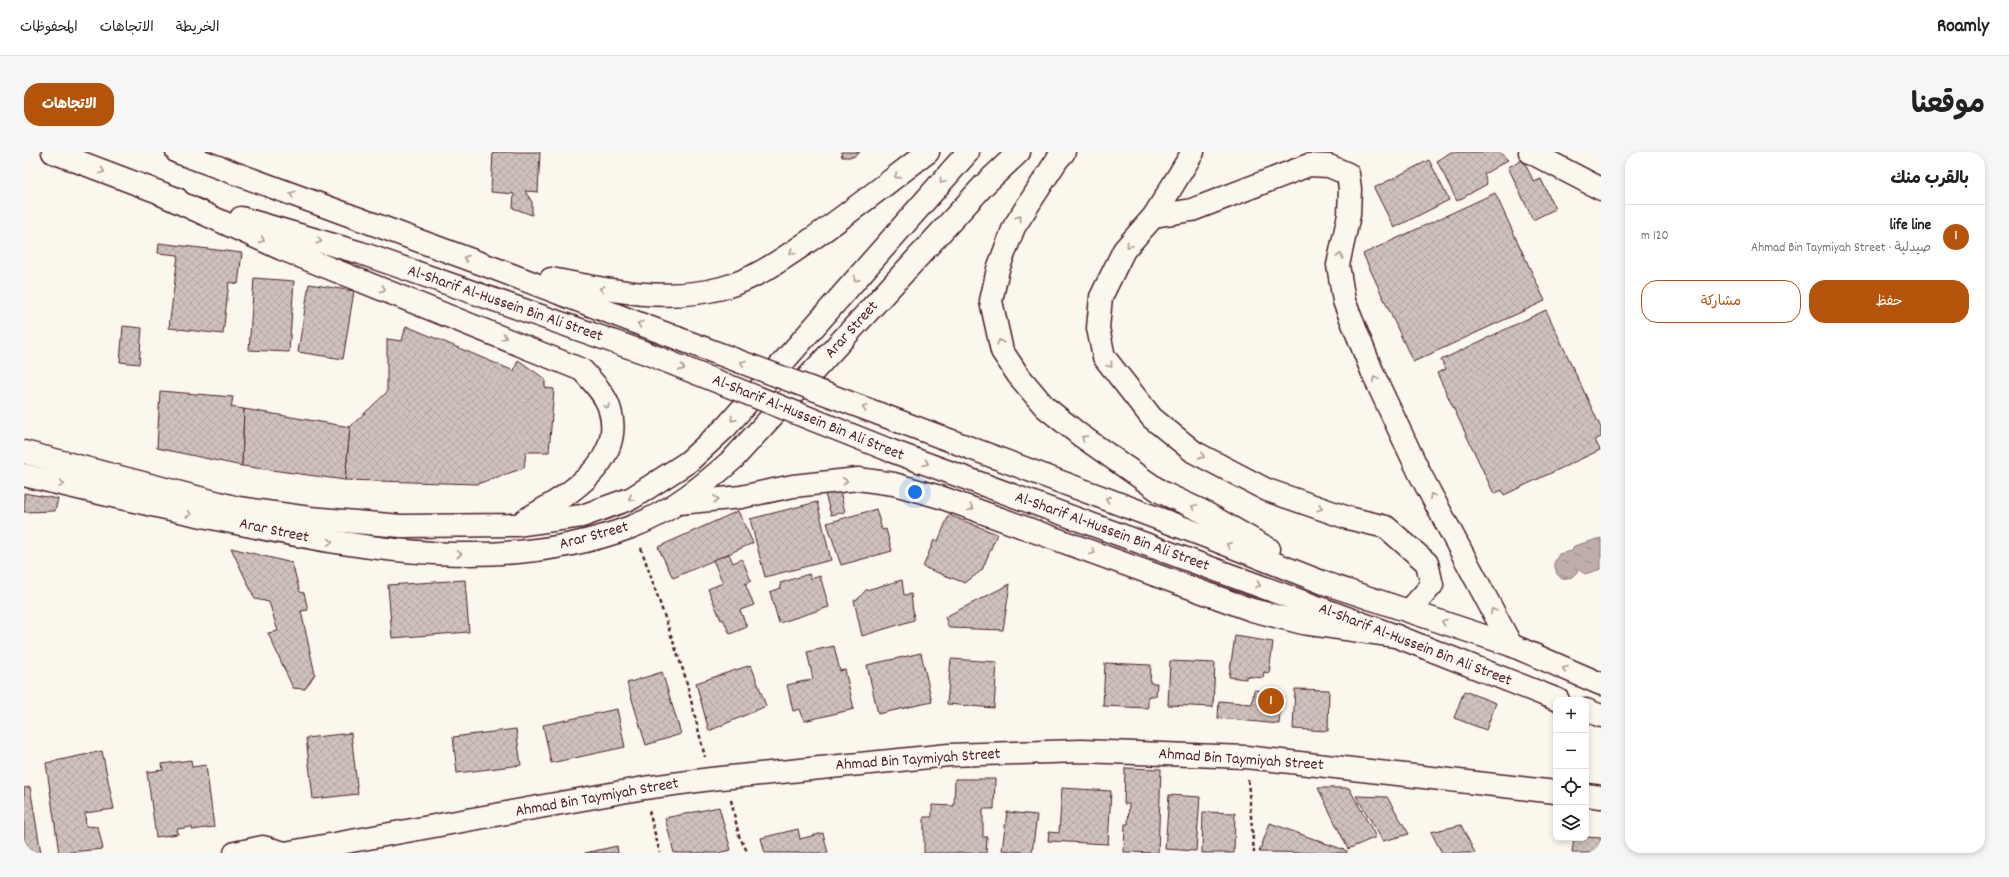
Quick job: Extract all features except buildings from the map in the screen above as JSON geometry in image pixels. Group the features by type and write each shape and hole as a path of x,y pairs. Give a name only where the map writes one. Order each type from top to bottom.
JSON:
{"main road":[{"name":"Al-Sharif Al-Hussein Bin Ali Street","path":"53,152 163,195 361,253 646,353 889,450 1396,636 1553,698"},
{"name":"Al-Sharif Al-Hussein Bin Ali Street","path":"177,152 496,269 1205,536 1324,583 1511,645 1601,684"},
{"path":"496,269 629,294 688,293 721,288 744,281 773,266 827,228 928,152"},
{"name":"Arar Street","path":"24,452 238,508 288,515 401,526 516,525 582,516 632,498 688,462 726,427 968,152"},
{"name":"Arar Street","path":"24,475 169,510 330,543 436,555 521,553 596,538 633,526 678,503 708,481 733,459 975,194 1019,152"},
{"path":"1064,152 1057,160 1014,227 998,269 991,301 1002,351 1018,375 1045,407 1080,435 1161,492 1202,511 1324,583"},
{"path":"1193,152 1154,216 1124,250 1101,297 1098,328 1104,357 1152,418 1194,452 1267,490 1348,518 1386,527 1427,563 1432,585 1409,610"},
{"path":"1530,152 1600,187"},
{"path":"1154,216 1192,210 1309,165 1329,166 1348,174 1350,189 1349,215 1338,265 1344,302 1374,376 1417,467 1511,645"},
{"path":"163,195 282,249 582,370 597,386 608,406 613,424 609,448 597,468 562,498 516,525"},
{"path":"678,503 741,497 793,486 858,479 894,484 940,497 1252,610 1303,623 1396,636"},
{"path":"1589,711 1601,716"},
{"name":"Ahmad Bin Taymiyah Street","path":"235,853 263,847 285,853 644,788 718,778 949,755 1081,751 1246,757 1553,792"},
{"path":"1589,795 1601,797"}],"path":[{"path":"633,526 685,676 718,778 739,836 748,853"},
{"path":"1246,757 1254,853"},
{"path":"644,788 660,853"}],"water":[{"path":"1601,538 1601,569 1585,574 1579,570 1572,577 1562,579 1557,574 1554,563 1559,554 1572,551 1574,546"}],"place":[{"name":"life line","path":"1271,701"}]}
